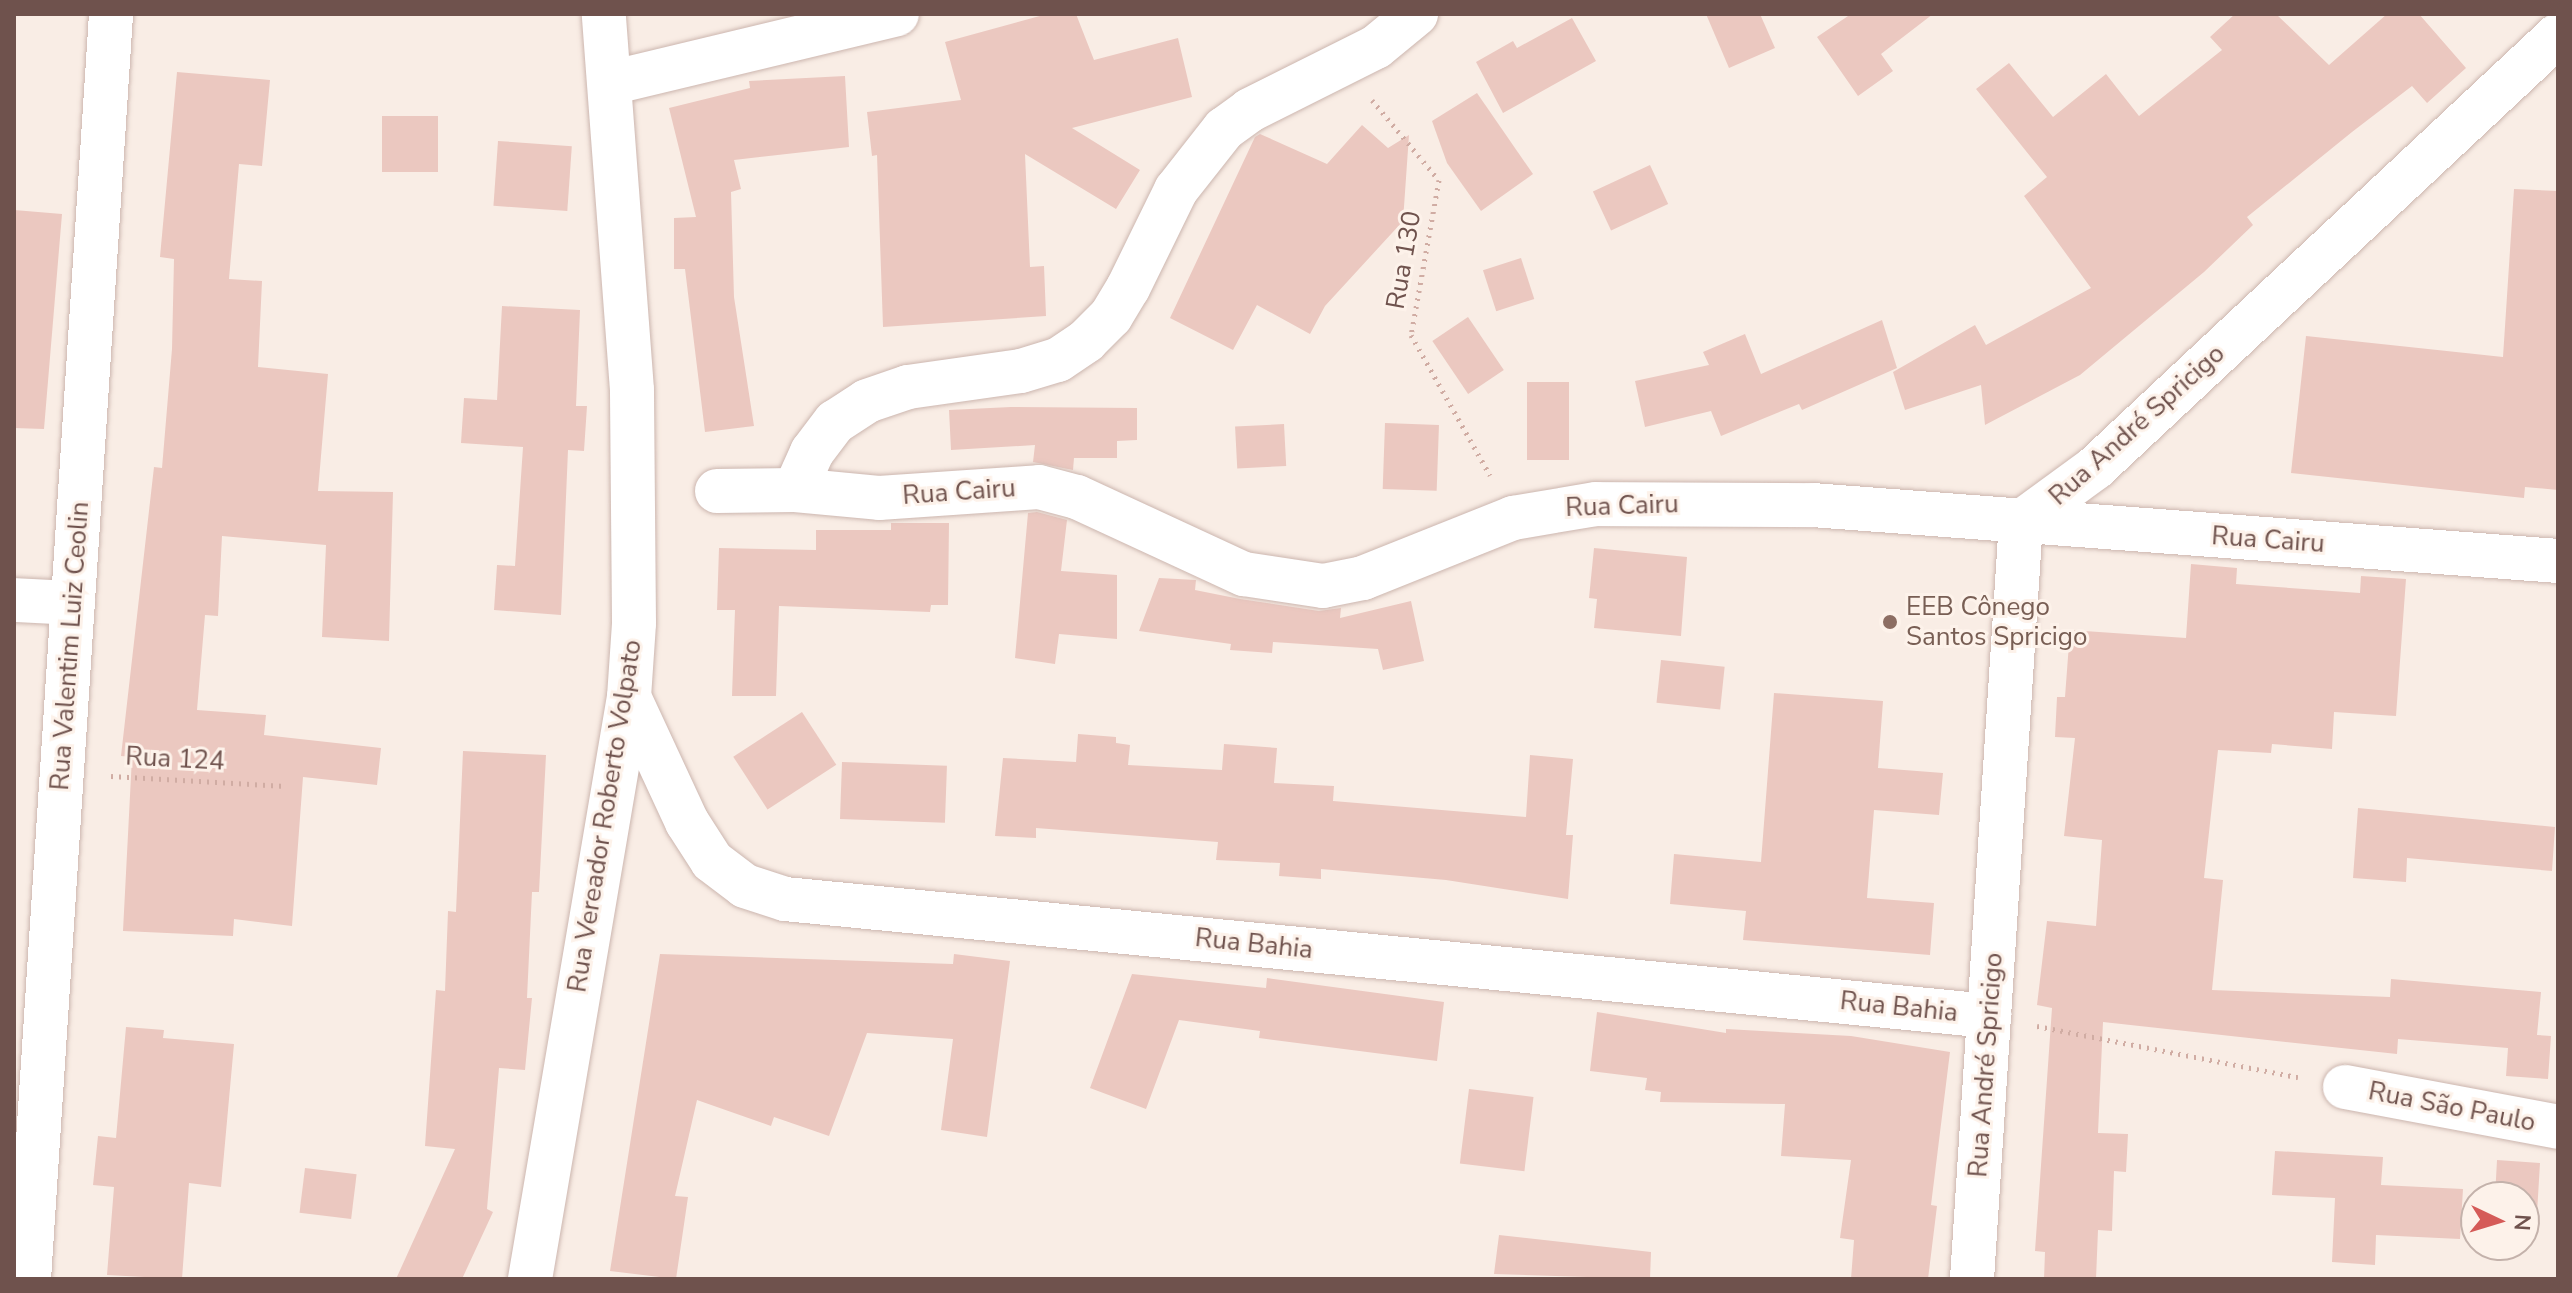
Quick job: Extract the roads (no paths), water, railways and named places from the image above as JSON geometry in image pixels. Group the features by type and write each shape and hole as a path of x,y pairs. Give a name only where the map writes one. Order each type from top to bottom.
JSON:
{"street":[{"name":"Rua Valentim Luiz Ceolin","path":"29,1279 31,998 62,773 111,14"},
{"name":"Rua Vereador Roberto Volpato","path":"530,1279 629,697 635,476 604,14"},
{"path":"610,83 897,14"},
{"path":"795,490 812,452 835,422 867,401 908,387 1021,371 1058,360 1086,341 1111,316 1176,190 1224,129 1250,110 1344,66 1416,14"},
{"name":"Rua André Spricigo","path":"1972,1279 2021,522 2095,468 2558,35"},
{"name":"Rua Cairu","path":"717,491 795,490 879,498 1039,487 1077,497 1202,559 1244,574 1323,586 1363,578 1513,518 1596,504 1774,504 2558,561"},
{"path":"14,600 73,603"},
{"name":"Rua Bahia","path":"629,697 687,822 712,861 745,886 785,899 1989,1016"},
{"name":"Rua São Paulo","path":"2345,1087 2558,1127"}],"place":[{"name":"EEB Cônego Santos Spricigo","path":"1890,622"}]}
